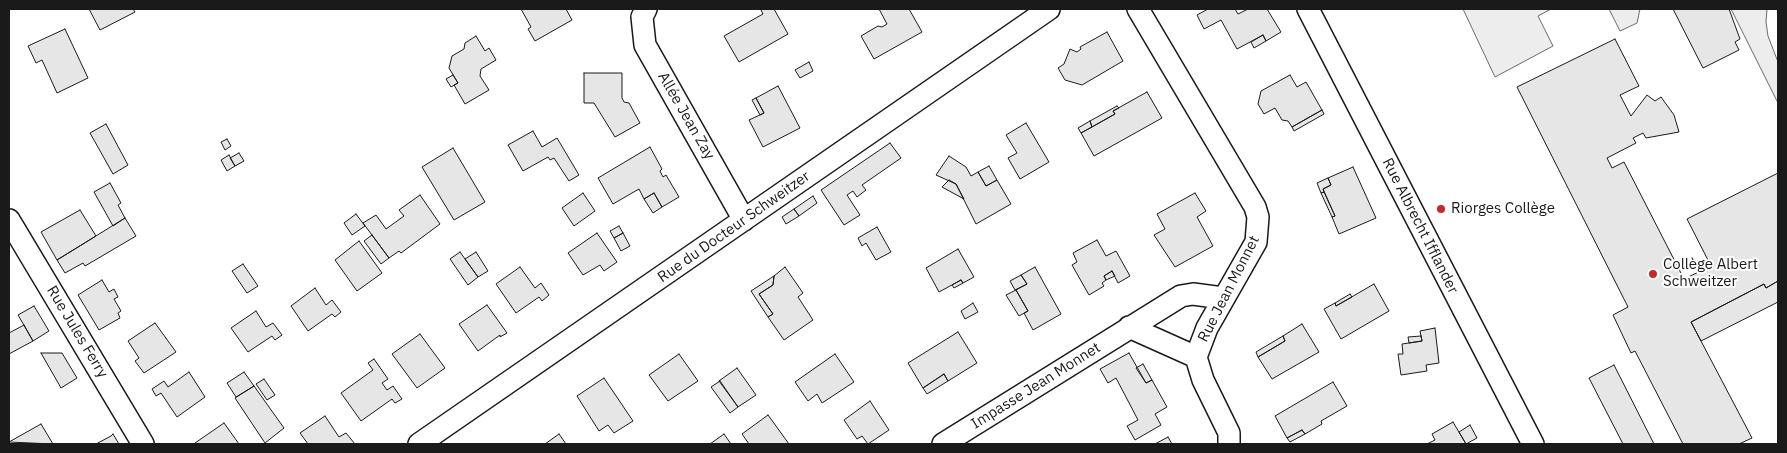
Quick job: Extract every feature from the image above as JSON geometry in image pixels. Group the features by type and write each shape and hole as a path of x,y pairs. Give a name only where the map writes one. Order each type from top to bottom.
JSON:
{"street":[{"name":"Allée Jean Zay","path":"646,9 642,17 645,45 744,220"},
{"name":"Rue du Docteur Schweitzer","path":"419,444 1049,9"},
{"name":"Rue Jean Monnet","path":"1138,9 1255,207 1258,217 1256,242 1207,328 1196,357 1203,380 1229,432 1229,444"},
{"name":"Rue Albrecht Ifflander","path":"1308,9 1533,444"},
{"name":"Rue Jules Ferry","path":"9,220 143,444"},
{"name":"Impasse Jean Monnet","path":"943,444 1180,296 1193,294 1223,298"},
{"path":"1130,327 1196,357"}],"shaded area":[{"path":"1463,9 1551,9 1538,16 1553,46 1495,77"},
{"path":"1609,9 1640,9 1637,23 1620,31"},
{"path":"1731,9 1767,9 1768,36 1778,62 1778,103"}],"building":[{"path":"89,9 133,9 135,12 100,30"},
{"path":"521,9 566,9 572,20 535,41 528,29 531,27"},
{"path":"774,9 788,34 739,62 724,36 763,14 761,10"},
{"path":"879,9 909,9 922,32 874,59 861,36 878,26 882,27 887,24"},
{"path":"1208,9 1235,9 1238,14 1248,9 1267,9 1281,32 1266,41 1263,35 1237,49 1221,20 1204,29 1197,15"},
{"path":"1673,9 1729,9 1740,39 1735,42 1739,50 1703,68"},
{"path":"65,29 88,78 57,93 42,60 36,63 28,46"},
{"path":"1107,32 1123,61 1082,85 1065,80 1058,68 1064,64 1070,49 1077,52 1081,49 1080,47"},
{"path":"1263,35 1266,41 1254,48 1251,42"},
{"path":"476,36 485,51 489,48 496,60 481,69 480,76 489,90 465,104 454,85 458,83 449,68 452,56 464,49 465,43"},
{"path":"1615,39 1639,86 1620,95 1631,116 1647,95 1655,101 1661,97 1674,115 1679,132 1646,138 1643,133 1633,138 1636,143 1607,158 1612,168 1624,162 1684,279 1711,266 1687,219 1778,173 1778,281 1766,288 1764,284 1691,322 1752,438 1739,444 1683,444 1635,351 1631,353 1613,315 1628,307 1517,87"},
{"path":"809,62 813,71 800,78 795,70"},
{"path":"584,73 622,73 622,98 624,102 629,103 640,123 615,137 594,103 584,103"},
{"path":"453,75 458,83 451,87 446,79"},
{"path":"1290,75 1297,87 1306,82 1322,110 1292,127 1288,121 1282,120 1275,108 1264,114 1258,104 1261,91"},
{"path":"778,86 800,128 763,147 749,120 764,113 756,98"},
{"path":"1147,92 1162,118 1094,156 1081,133 1115,114 1113,111"},
{"path":"756,98 764,113 760,115 752,100"},
{"path":"1117,106 1119,108 1113,111 1115,114 1092,127 1090,121"},
{"path":"1322,110 1324,114 1294,131 1292,127"},
{"path":"1090,121 1092,127 1081,133 1078,128"},
{"path":"1026,123 1049,162 1020,179 1008,158 1017,153 1006,135"},
{"path":"106,124 128,165 113,174 90,133"},
{"path":"533,131 542,147 557,138 579,175 569,181 554,158 550,160 548,157 523,171 508,145"},
{"path":"227,139 231,146 225,150 221,142"},
{"path":"890,143 901,158 862,185 866,190 857,197 853,191 847,195 860,215 844,225 821,190"},
{"path":"650,147 662,169 660,171 663,177 666,175 679,197 662,207 654,193 644,199 639,189 613,204 598,178"},
{"path":"453,148 485,202 454,220 422,167"},
{"path":"239,153 244,161 235,166 230,158"},
{"path":"229,155 235,166 227,171 221,160"},
{"path":"949,156 966,167 971,176 978,172 986,186 997,180 1011,204 976,224 956,184 936,175"},
{"path":"989,166 997,180 986,186 978,172"},
{"path":"1353,167 1376,218 1339,234 1332,217 1335,216 1323,189 1331,185 1328,178"},
{"path":"1328,178 1331,185 1323,189 1324,192 1321,193 1317,183"},
{"path":"949,180 956,184 964,199 942,187"},
{"path":"110,183 121,203 118,205 125,218 113,226 94,192"},
{"path":"1324,192 1335,216 1332,217 1321,193"},
{"path":"583,193 595,211 574,226 562,208"},
{"path":"654,193 662,207 653,213 644,199"},
{"path":"1195,193 1206,211 1197,217 1213,246 1175,267 1154,235 1165,229 1157,214"},
{"path":"420,195 440,224 401,253 399,251 389,258 363,223 376,215 386,229 404,216 399,210"},
{"path":"813,196 817,203 799,216 794,209"},
{"path":"794,209 799,216 786,224 782,217"},
{"path":"80,210 96,236 57,260 41,232"},
{"path":"356,214 365,226 352,235 344,223"},
{"path":"125,218 136,236 85,266 83,263 65,273 57,260"},
{"path":"619,226 623,233 614,238 610,231"},
{"path":"877,227 891,252 876,260 866,243 862,246 858,238"},
{"path":"597,233 617,262 604,271 600,265 583,275 568,253"},
{"path":"623,233 630,246 621,251 614,238"},
{"path":"372,235 389,258 381,264 364,241"},
{"path":"1097,240 1106,256 1116,251 1130,276 1118,283 1112,271 1104,276 1106,280 1102,283 1104,286 1089,295 1072,265 1077,262 1073,253"},
{"path":"359,241 382,273 357,291 335,260"},
{"path":"958,249 974,277 963,283 961,280 939,292 926,268"},
{"path":"460,252 478,277 468,285 450,259"},
{"path":"476,252 488,271 478,277 465,259"},
{"path":"243,264 258,286 247,293 232,271"},
{"path":"520,267 535,288 541,283 549,295 542,301 539,297 516,313 496,284"},
{"path":"785,267 803,293 798,297 813,320 784,340 768,317 773,314 759,294 773,285 774,276"},
{"path":"1035,267 1061,314 1033,330 1024,313 1028,311 1016,290 1027,284 1021,275"},
{"path":"1112,271 1115,276 1106,280 1104,276"},
{"path":"1021,275 1027,284 1015,290 1010,281"},
{"path":"774,276 773,285 759,294 773,314 768,317 751,291"},
{"path":"102,280 109,292 114,289 118,297 114,299 121,311 118,313 120,318 99,330 78,295"},
{"path":"961,280 963,283 954,288 952,285"},
{"path":"1778,281 1778,302 1701,341 1691,322 1764,284 1766,288"},
{"path":"1374,284 1389,311 1341,339 1324,309 1335,303 1336,306"},
{"path":"315,288 326,305 332,300 341,312 335,317 332,314 308,331 291,306"},
{"path":"1016,290 1028,311 1019,316 1006,295"},
{"path":"1350,294 1352,297 1336,306 1335,303"},
{"path":"973,303 978,312 965,319 961,311"},
{"path":"487,305 507,333 500,337 500,335 478,351 459,324"},
{"path":"34,306 49,331 33,341 18,315"},
{"path":"256,311 266,327 273,323 282,335 275,340 272,336 248,352 231,328"},
{"path":"155,323 176,352 144,373 135,361 139,358 128,341"},
{"path":"1302,324 1319,352 1272,379 1258,357 1285,341 1283,336"},
{"path":"24,325 33,341 9,354 9,333"},
{"path":"1435,328 1439,363 1426,365 1427,371 1401,375 1398,354 1403,354 1402,344 1422,341 1420,331"},
{"path":"958,332 977,363 948,381 944,374 923,388 908,363"},
{"path":"420,334 445,368 417,388 392,354"},
{"path":"1283,336 1285,341 1258,357 1256,352"},
{"path":"1421,336 1422,341 1409,343 1408,337"},
{"path":"41,353 62,353 77,378 61,388"},
{"path":"1129,353 1146,383 1152,380 1167,407 1155,414 1161,425 1135,440 1127,426 1138,420 1116,378 1108,383 1100,369"},
{"path":"679,354 698,381 668,401 649,375"},
{"path":"835,354 854,382 822,403 817,394 808,401 795,382"},
{"path":"374,359 388,379 382,383 387,390 393,386 402,399 395,403 392,399 361,421 341,393 373,370 368,363"},
{"path":"1143,364 1152,380 1146,383 1136,368"},
{"path":"1614,365 1654,444 1623,444 1589,378"},
{"path":"737,368 756,395 738,407 719,381"},
{"path":"189,372 205,397 177,417 161,393 156,396 152,389 164,381 168,387"},
{"path":"244,372 254,386 236,397 227,383"},
{"path":"944,374 948,381 927,394 923,388"},
{"path":"604,378 633,421 614,433 608,425 599,431 577,396"},
{"path":"264,379 275,395 267,400 256,384"},
{"path":"720,381 738,407 730,413 711,387"},
{"path":"1333,382 1347,406 1321,421 1322,424 1305,434 1302,430 1287,438 1275,416"},
{"path":"254,386 284,428 265,443 235,398"},
{"path":"870,401 889,430 868,444 862,436 857,439 844,420"},
{"path":"768,415 789,444 749,444 742,434"},
{"path":"325,416 339,437 346,433 355,444 308,444 300,433"},
{"path":"1453,422 1466,444 1427,444 1435,440 1432,434"},
{"path":"224,423 239,444 195,443"},
{"path":"41,424 53,444 9,442"},
{"path":"1470,425 1477,438 1466,444 1459,432"},
{"path":"1302,430 1305,434 1290,442 1287,438"},
{"path":"113,434 119,444 96,444 111,436"},
{"path":"559,434 566,444 545,444"},
{"path":"724,434 731,444 710,444"},
{"path":"1168,437 1172,444 1155,444"}],"place":[{"name":"Riorges Collège","path":"1441,209"},
{"name":"Collège Albert Schweitzer","path":"1653,274"}]}
